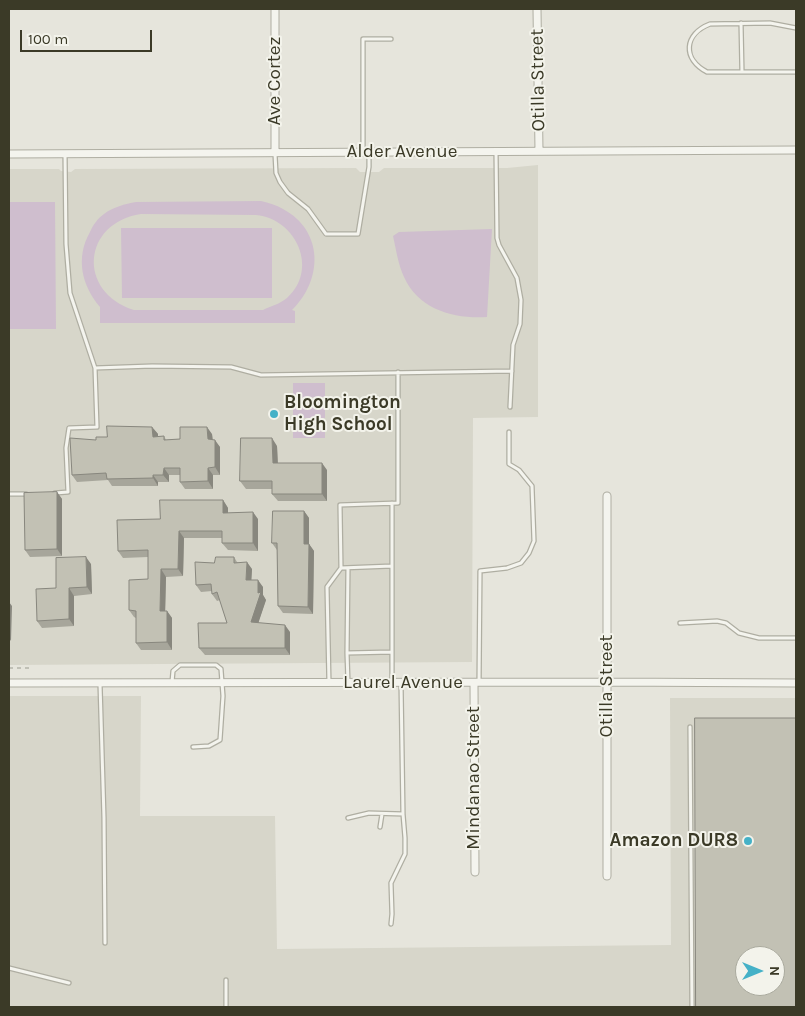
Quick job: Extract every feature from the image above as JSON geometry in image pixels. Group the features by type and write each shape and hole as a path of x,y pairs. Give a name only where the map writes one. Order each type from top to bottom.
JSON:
{"street":[{"name":"Ave Cortez","path":"275,9 275,153"},
{"name":"Otilla Street","path":"537,9 539,152"},
{"name":"Alder Avenue","path":"9,154 796,150"},
{"name":"Otilla Street","path":"607,496 608,876"},
{"name":"Laurel Avenue","path":"9,683 796,683"},
{"name":"Mindanao Street","path":"475,872 476,683"}],"lane":[{"path":"741,23 742,72"},
{"path":"796,28 770,23 710,24 702,27 691,38 689,46 692,57 707,72 796,72"},
{"path":"275,153 276,173 280,182 288,193 308,209 326,234 358,234 369,167 366,152 363,38 391,38"},
{"path":"496,152 497,238 517,278 521,300 520,324 513,345 510,408"},
{"path":"48,493 68,492 66,448 69,428 97,427 95,368 70,293 66,244 65,154"},
{"path":"95,368 152,366 231,367 261,375 512,371"},
{"path":"329,683 327,587 340,568 340,505 398,503 398,372"},
{"path":"476,683 480,572 507,568 521,562 529,553 534,541 532,486 519,470 509,464 509,432"},
{"path":"9,494 29,494"},
{"path":"392,503 392,683"},
{"path":"340,568 392,566"},
{"path":"348,568 348,683"},
{"path":"680,623 717,621 726,624 739,633 759,638 796,638"},
{"path":"347,653 392,652"},
{"path":"172,683 173,672 180,666 216,665 221,668 223,696 220,740 209,746 193,747"},
{"path":"100,683 105,943"},
{"path":"391,924 391,884 405,854 401,683"},
{"path":"690,727 692,1007"},
{"path":"348,818 369,813 403,814"},
{"path":"380,827 382,814"},
{"path":"9,968 68,983"},
{"path":"226,980 226,1007"}],"path":[{"path":"9,668 33,668"}],"shaded area":[{"name":"Bloomington High School","path":"538,165 538,417 473,418 472,662 9,665 9,169 59,169 71,172 75,169 356,168 360,172 379,172 384,168 507,168"},
{"path":"261,201 272,204 296,218 306,230 312,243 314,271 302,298 292,310 295,311 295,323 100,323 100,307 89,290 83,271 82,262 85,242 94,224 102,216 115,208 136,202","holes":["141,214 256,215 270,219 283,226 299,248 302,260 301,274 297,287 287,298 263,310 134,310 116,301 103,289 96,274 94,259 98,244 107,230 121,220"]},
{"path":"9,202 55,202 56,329 9,329"},
{"path":"121,228 272,228 272,298 122,298"},
{"path":"492,229 487,317 450,314 428,305 411,288 404,277 393,236 399,232"},
{"path":"293,383 325,383 325,397 293,398"},
{"path":"293,403 325,403 325,418 293,418"},
{"path":"293,423 325,423 325,438 293,438"},
{"path":"9,696 141,696 140,816 275,816 277,949 671,945 670,698 796,698 796,1007 9,1007"}],"building":[{"path":"107,426 152,427 153,437 164,436 164,440 180,439 180,427 207,427 208,439 215,440 215,467 208,468 208,481 180,482 180,468 164,468 163,475 153,475 153,478 107,479 106,473 72,475 70,438 96,440 96,437 107,437"},
{"path":"241,438 272,438 273,463 322,463 322,494 272,494 272,481 240,481"},
{"path":"57,492 57,549 25,550 24,493"},
{"path":"160,500 223,500 223,513 253,512 253,543 222,543 222,531 179,531 178,569 161,569 160,611 167,611 167,642 136,643 136,611 129,610 129,580 148,579 148,550 118,551 117,520 160,519"},
{"path":"273,511 304,511 304,544 309,544 308,607 278,606 277,543 272,543"},
{"path":"86,557 87,587 69,588 69,619 37,621 36,589 56,588 56,558"},
{"path":"216,557 234,557 234,563 247,562 246,580 258,580 258,593 261,592 251,622 285,625 285,648 199,648 198,623 227,623 217,592 212,594 211,584 196,585 195,562 214,563"},
{"name":"Amazon DUR8","path":"695,718 796,718 796,1007 696,1007"}],"place":[{"name":"Bloomington High School","path":"274,414"},
{"name":"Amazon DUR8","path":"748,841"}]}
